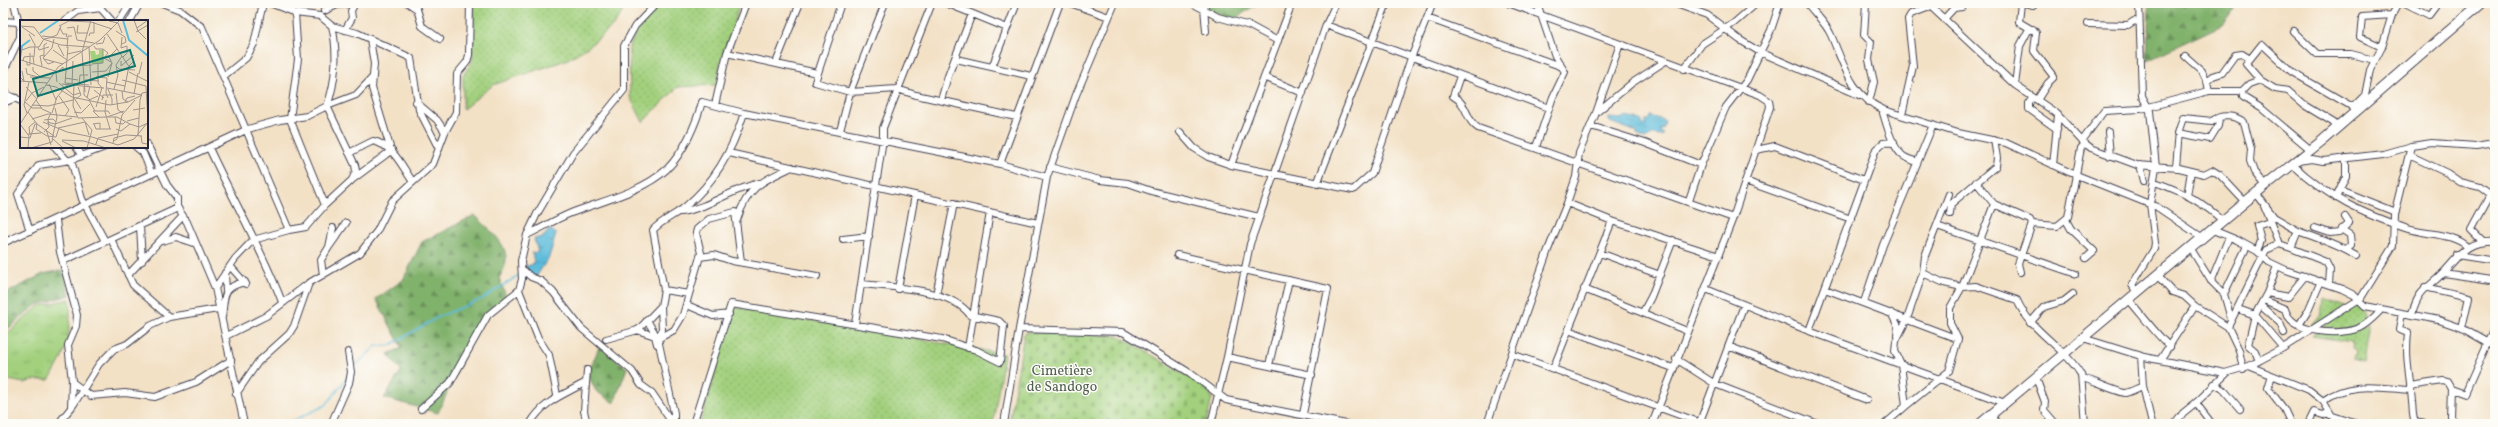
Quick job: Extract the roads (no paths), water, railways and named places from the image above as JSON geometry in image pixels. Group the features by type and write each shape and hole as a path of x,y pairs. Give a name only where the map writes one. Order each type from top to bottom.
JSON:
{"street":[{"path":"3,73 20,37 14,3"},
{"path":"96,3 111,20"},
{"path":"120,20 131,3"},
{"path":"131,20 140,3"},
{"path":"162,3 180,10 199,24 248,129 289,230"},
{"path":"224,76 246,58 254,44 263,3"},
{"path":"270,3 295,13 315,15 324,19 332,26 357,33 411,58 416,102 439,149"},
{"path":"324,19 325,3"},
{"path":"324,11 337,5 354,3 351,20 344,30"},
{"path":"408,3 416,9 422,26 440,39"},
{"path":"226,336 266,316 282,302 309,283 360,253 377,231 392,201 433,164 457,106 458,71 468,58 470,3"},
{"path":"557,395 549,354 538,338 519,290 522,270 521,262 527,235 537,214 573,153 624,90 624,46 635,26 657,3"},
{"path":"715,105 727,53 746,3"},
{"path":"776,63 800,3"},
{"path":"840,131 850,92 885,3"},
{"path":"855,324 883,139 883,128 932,3"},
{"path":"946,3 1007,28"},
{"path":"992,67 1017,3"},
{"path":"1000,164 1031,76 1060,3"},
{"path":"1070,3 1109,17"},
{"path":"1004,424 1019,329 1047,177 1076,95 1115,3"},
{"path":"1192,3 1205,6 1218,17 1250,26 1278,41"},
{"path":"1232,165 1292,3"},
{"path":"1211,424 1227,357 1244,270 1259,217 1276,174 1326,25 1336,3"},
{"path":"1317,184 1370,42 1387,3"},
{"path":"1180,132 1194,148 1208,157 1232,165 1317,184 1352,190 1370,177 1411,58 1433,3"},
{"path":"1508,3 1740,90 1760,95 1769,101 1770,107 1733,218 1706,289 1687,331 1652,424"},
{"path":"1536,147 1549,108 1564,72 1560,66 1537,3"},
{"path":"1673,3 1707,15 1760,52 1866,100 1884,110 1933,125 1994,140 2076,175 2150,204 2175,218 2203,238"},
{"path":"1684,69 1702,44 1734,24 1757,3"},
{"path":"1689,201 1701,165 1726,107 1747,80 1780,3"},
{"path":"1807,3 1830,32 1850,80 1866,100"},
{"path":"1866,3 1864,35 1871,42 1869,60 1874,82 1866,100"},
{"path":"1944,18 1952,10 1962,7 1962,3"},
{"path":"2021,3 2019,22 2036,33 2034,51 2054,78 2029,103 2029,109 2057,129"},
{"path":"2025,3 2033,5 2035,3"},
{"path":"2137,293 2132,285 2154,249 2155,243 2150,204 2155,182 2156,167 2151,117 2142,96 2138,22 2139,3"},
{"path":"2355,109 2365,95 2374,60 2382,47 2392,15 2399,3"},
{"path":"2405,3 2429,15 2438,3"},
{"path":"1980,424 2191,249 2245,202 2336,129 2355,109 2481,3"},
{"path":"839,4 815,82 850,92 897,89 1016,117"},
{"path":"1902,115 1913,66 1908,19 1911,14 1928,5 1944,18 2015,85 2058,115 2083,142 2110,156 2140,165 2176,168 2204,174 2215,171 2245,202"},
{"path":"1205,6 1206,31"},
{"path":"66,20 78,10 101,8"},
{"path":"295,13 298,59 290,119 325,205"},
{"path":"942,100 948,76 956,59 972,14"},
{"path":"2382,47 2360,37 2362,17 2392,15"},
{"path":"1427,18 1560,66"},
{"path":"351,20 357,33"},
{"path":"3,21 18,22"},
{"path":"2088,24 2128,25 2134,21 2138,22"},
{"path":"1326,25 1411,58 1549,108"},
{"path":"332,26 336,48 334,75 326,106 356,171 352,180"},
{"path":"2015,85 2020,46 2030,29"},
{"path":"2293,31 2317,54 2351,54 2374,60"},
{"path":"370,39 374,64 372,78 378,112 385,128 391,149 413,182"},
{"path":"1487,424 1548,250 1567,203 1576,177 1578,162 1620,44"},
{"path":"2336,129 2334,123 2304,105 2288,91 2275,88 2260,80 2247,66 2250,59 2264,44 2290,70 2355,109"},
{"path":"727,53 817,73"},
{"path":"2207,81 2213,76 2222,73 2235,55 2242,54 2250,59"},
{"path":"2184,56 2202,71 2207,81 2209,91"},
{"path":"956,59 1031,76"},
{"path":"1596,113 1632,83 1664,62"},
{"path":"1460,76 1453,96 1462,101 1474,126 1490,133 1536,147 1689,201 1733,218"},
{"path":"3,243 56,220 248,129 310,116 326,106 356,95 372,78"},
{"path":"1264,78 1303,93"},
{"path":"2086,258 2094,251 2071,229 2066,220 2083,142 2104,111 2148,107 2209,91 2242,91 2249,84 2260,80"},
{"path":"3,88 8,95 18,99"},
{"path":"2242,91 2243,97 2261,108 2311,150"},
{"path":"3,103 18,99"},
{"path":"416,102 437,120 445,132"},
{"path":"527,235 568,214 636,188 667,168 682,148 697,120 702,102 744,113 883,139 1000,164 1047,177"},
{"path":"1884,110 1883,113 1894,142 1902,156 1917,162"},
{"path":"657,338 662,330 661,306 664,290 653,230 677,212 705,187 729,153 744,113"},
{"path":"2053,165 2058,115"},
{"path":"2176,168 2178,133 2180,122 2184,117 2212,121 2228,116 2244,122 2251,149 2250,160 2254,172 2266,186"},
{"path":"2178,133 2210,139 2217,128 2219,118"},
{"path":"1864,302 1873,270 1933,125"},
{"path":"1591,126 1645,143 1701,165"},
{"path":"2108,132 2110,156"},
{"path":"1950,214 1951,204 1997,162 1994,140"},
{"path":"348,153 373,141 391,149"},
{"path":"1809,331 1876,149 1883,142 1894,142"},
{"path":"2295,162 2312,159 2323,161 2383,154 2411,146 2442,143 2476,146 2495,143"},
{"path":"148,146 160,171 177,198 178,208 187,222 194,243 214,288 218,309 226,336 236,394 244,424"},
{"path":"1756,150 1775,146 1864,180"},
{"path":"2083,338 2141,356 2226,373 2246,368 2283,348 2361,298 2393,246 2395,212 2399,189 2411,146"},
{"path":"56,148 69,160 85,205 140,293 169,317"},
{"path":"77,148 82,156"},
{"path":"30,231 18,193 39,165 69,160 102,148"},
{"path":"137,148 144,157 152,174"},
{"path":"209,148 253,240 272,274 282,302"},
{"path":"214,288 230,266 253,240 306,227 325,205 352,180 391,149"},
{"path":"144,157 151,153"},
{"path":"729,153 876,185 1038,223"},
{"path":"2409,155 2447,173 2460,182 2480,187 2493,196 2471,230 2482,241"},
{"path":"2336,198 2346,176 2346,158"},
{"path":"2295,162 2316,186 2357,210 2421,233 2462,241 2468,248"},
{"path":"2140,165 2144,181"},
{"path":"677,212 701,208 742,187 760,183 792,167"},
{"path":"1050,167 1100,180 1128,183 1151,191 1259,217"},
{"path":"2187,196 2191,171"},
{"path":"1746,181 1851,219"},
{"path":"1976,182 1994,204 2030,220 2032,224 2057,226 2066,220"},
{"path":"2155,182 2203,204 2223,221"},
{"path":"736,222 745,200 760,183"},
{"path":"2340,190 2395,212"},
{"path":"2256,193 2276,219 2298,231 2332,245 2341,246 2356,256"},
{"path":"898,289 915,194"},
{"path":"1896,341 1907,319 1923,273 1925,256 1949,194"},
{"path":"936,295 954,203"},
{"path":"1567,203 1612,221 1719,256"},
{"path":"1885,424 1949,371 1958,339 1950,323 1950,308 1962,287 1994,204"},
{"path":"2263,204 2279,244"},
{"path":"63,261 178,208"},
{"path":"637,330 657,338 674,330 687,305 700,257 696,234 700,225 709,219 735,212 741,262"},
{"path":"968,348 990,212"},
{"path":"128,275 162,241 183,216"},
{"path":"2315,228 2330,233 2342,229 2349,223 2345,217"},
{"path":"56,220 60,252 77,315 76,326 68,345 72,382 70,408"},
{"path":"1553,369 1612,221"},
{"path":"176,224 187,222"},
{"path":"2257,251 2261,241 2257,226 2269,222"},
{"path":"322,275 321,260 346,223"},
{"path":"2020,272 2018,264 2032,224"},
{"path":"140,226 142,261"},
{"path":"1937,226 2076,274"},
{"path":"329,247 333,228"},
{"path":"2342,229 2350,235 2351,246 2346,250"},
{"path":"2213,230 2257,251 2277,266 2329,284 2354,295 2357,300 2365,306 2381,310 2412,313 2462,328 2495,348"},
{"path":"2291,248 2298,231"},
{"path":"844,239 869,236"},
{"path":"162,241 176,237 194,243"},
{"path":"2211,280 2229,237"},
{"path":"1643,312 1660,275 1673,240"},
{"path":"2412,313 2417,297 2425,287 2443,273 2457,255 2482,241 2495,242"},
{"path":"2228,327 2263,256 2269,248 2279,244 2332,265 2329,284"},
{"path":"2224,294 2247,246"},
{"path":"2191,249 2211,280 2224,294 2231,311 2232,320"},
{"path":"1600,253 1660,275"},
{"path":"700,257 714,255 741,262 817,276"},
{"path":"1177,255 1328,288 1312,375 1303,414"},
{"path":"2457,255 2495,261"},
{"path":"226,291 232,285 246,284 230,266"},
{"path":"2239,350 2248,345 2255,315 2264,300 2277,266"},
{"path":"522,270 541,281 553,292 578,325 622,365 632,371 641,385 652,393 674,424"},
{"path":"221,320 226,291 225,273"},
{"path":"1923,273 1944,283 1962,287 1976,286 2017,300 2030,323 2065,354 2083,378 2103,384 2118,393 2127,393 2143,386"},
{"path":"2443,273 2491,280"},
{"path":"2158,276 2172,292 2184,296 2195,306 2228,327 2246,368"},
{"path":"2305,276 2288,297 2285,309 2286,316 2298,325 2310,331 2352,330 2369,322 2381,310"},
{"path":"1270,365 1289,280"},
{"path":"2298,325 2308,311 2321,281"},
{"path":"236,394 258,362 289,334 294,326 309,283"},
{"path":"692,424 731,304 942,339 968,348 1000,362 1003,323 974,317 950,298 862,284"},
{"path":"2425,287 2469,297 2462,328"},
{"path":"1584,289 1687,331"},
{"path":"1706,289 1809,331 2005,403"},
{"path":"1825,289 1891,312 1958,339"},
{"path":"421,409 450,383 488,315 519,290"},
{"path":"664,290 689,294"},
{"path":"2267,293 2288,297"},
{"path":"2030,323 2044,307 2064,301 2073,294"},
{"path":"2129,300 2152,326 2156,334 2170,347"},
{"path":"2264,300 2285,309"},
{"path":"687,305 713,316 728,314"},
{"path":"1512,354 1701,423 1744,305"},
{"path":"606,339 637,330 661,306"},
{"path":"2160,360 2165,349 2170,347 2184,319 2195,306"},
{"path":"2261,306 2280,323 2284,333"},
{"path":"58,424 98,364 114,349 127,344 150,326 169,317 218,309"},
{"path":"2238,309 2255,315 2283,348"},
{"path":"1891,312 1898,326 1894,351 1901,364 1906,406"},
{"path":"2402,313 2399,330 2408,333 2406,355 2412,413 2415,424 2420,422 2432,424"},
{"path":"647,320 657,338 674,413 674,424"},
{"path":"2451,390 2465,394 2486,343 2495,326"},
{"path":"1019,329 1123,332 1190,373 1226,400 1303,414 1346,424"},
{"path":"1568,330 1673,368"},
{"path":"2248,345 2255,351 2259,361"},
{"path":"1728,346 1867,400"},
{"path":"331,424 349,383 351,372 348,352"},
{"path":"2141,356 2143,386 2152,424"},
{"path":"1227,357 1312,375"},
{"path":"1676,359 1715,384 1818,424"},
{"path":"72,382 91,396 125,393 154,397 196,382 231,360"},
{"path":"2246,368 2272,375 2309,390 2323,401 2329,414 2337,424"},
{"path":"587,370 584,411 587,424"},
{"path":"2175,424 2183,413 2196,403 2226,373"},
{"path":"2081,374 2086,424"},
{"path":"2272,375 2268,388 2284,409 2291,424"},
{"path":"2036,378 2045,402 2044,410 2056,424"},
{"path":"2323,401 2330,395 2349,389 2379,387 2410,388 2443,381 2447,382 2451,390 2450,416 2455,424"},
{"path":"530,424 557,395 573,391 586,382"},
{"path":"2214,384 2222,389 2240,409"},
{"path":"2196,403 2212,424"},
{"path":"2308,424 2314,412 2323,415 2329,414 2357,424"},
{"path":"1993,414 1996,424"}],"water":[{"path":"1651,116 1665,121 1663,129 1660,130 1663,135 1652,135 1645,139 1637,135 1637,132 1610,122 1608,118 1622,119 1625,117 1641,120 1643,125 1646,126 1646,120 1650,120"},
{"path":"550,229 556,234 549,257 536,277 526,271 526,266 531,265 534,262 532,253 538,252 534,239 543,237"}],"waterway":[{"path":"353,368 376,346 389,346 438,317 482,299 519,275"},
{"path":"286,424 326,405 347,378"}],"park label":[{"name":"Cimetière de Sandogo","path":"1062,380"}]}
